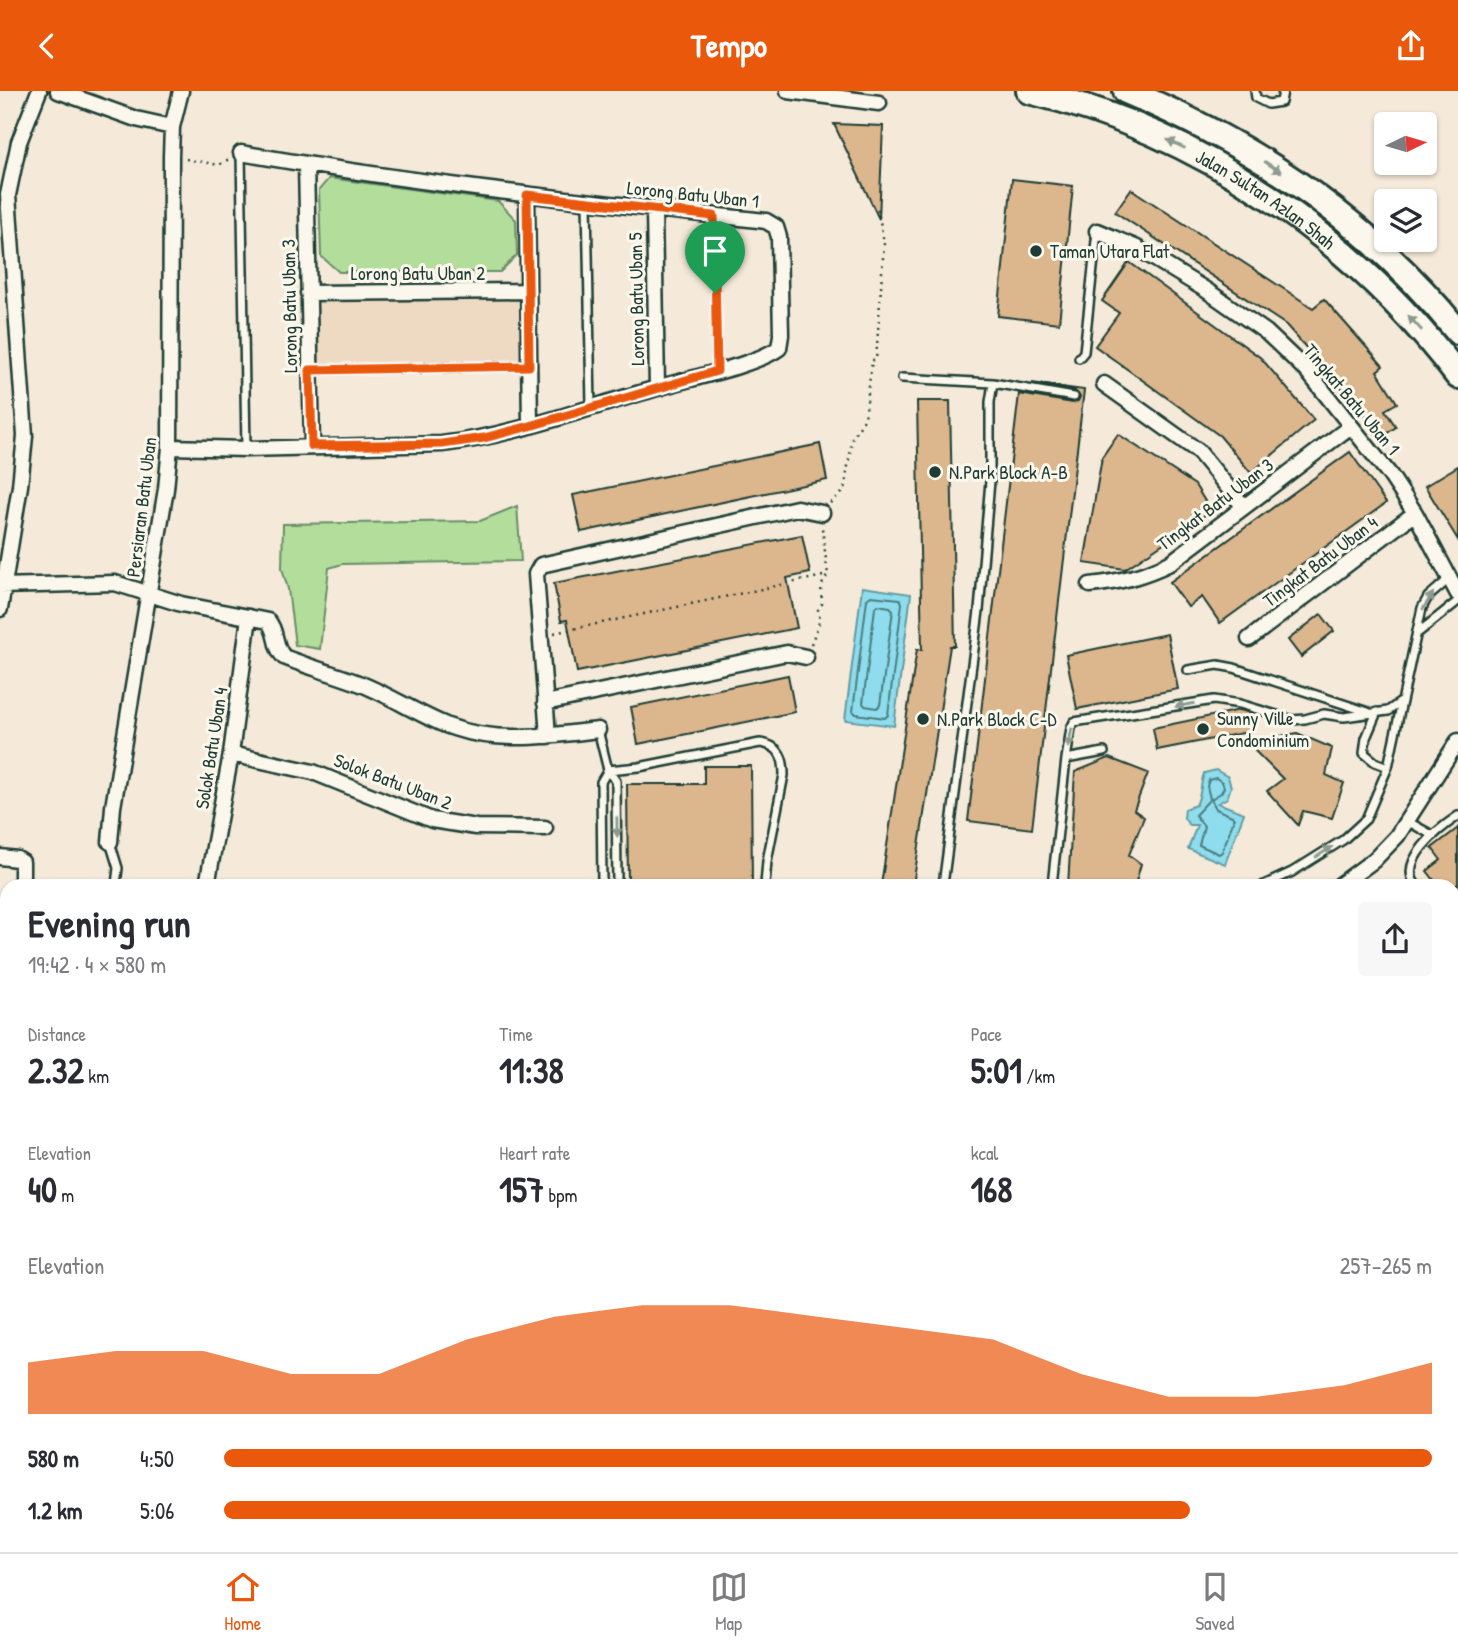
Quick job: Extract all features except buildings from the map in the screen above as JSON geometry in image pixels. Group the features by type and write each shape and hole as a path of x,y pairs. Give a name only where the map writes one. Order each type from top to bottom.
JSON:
{"highway":[{"name":"Jalan Sultan Azlan Shah","path":"1029,91 1061,99 1141,128 1214,164 1275,201 1316,230 1377,284 1436,347 1458,376"},
{"name":"Jalan Sultan Azlan Shah","path":"1126,91 1180,114 1230,140 1298,183 1356,226 1432,301 1458,332"}],"street":[{"path":"0,609 25,436 8,195 19,142 39,91"},
{"path":"58,91 136,119 172,127"},
{"name":"Persiaran Batu Uban","path":"110,842 113,807 166,489 170,447 171,156 172,127 181,91"},
{"path":"788,91 879,103"},
{"name":"Lorong Batu Uban 1","path":"170,447 246,449 442,444 484,438 717,371 762,357 779,348 779,237 776,227 766,221 527,195 242,153"},
{"name":"Lorong Batu Uban 3","path":"306,164 312,446"},
{"path":"527,195 530,426"},
{"name":"Lorong Batu Uban 5","path":"654,210 657,388"},
{"name":"Tingkat Batu Uban 1","path":"1097,230 1137,248 1206,290 1266,332 1308,372 1390,475 1415,513 1458,594"},
{"name":"Lorong Batu Uban 2","path":"308,293 528,291"},
{"path":"1104,384 1198,451 1244,507"},
{"name":"Tingkat Batu Uban 3","path":"1090,585 1121,582 1144,576 1170,563 1351,426"},
{"path":"548,736 537,569 545,563 797,508 822,513"},
{"name":"Tingkat Batu Uban 4","path":"1249,639 1415,513"},
{"path":"2,586 116,583 181,604 268,621 273,627 278,651 284,657 367,686 450,726 506,737 548,736 598,730"},
{"name":"Solok Batu Uban 4","path":"208,879 231,754 249,617"},
{"path":"545,703 787,653 806,657"},
{"path":"1348,879 1386,850 1457,746"},
{"name":"Solok Batu Uban 2","path":"231,754 313,772 432,820 476,827 545,828"},
{"path":"0,857 22,862 22,879"}],"lane":[{"path":"1255,91 1256,98 1268,104 1281,102 1283,91"},
{"path":"242,153 246,449"},
{"path":"587,202 591,407"},
{"path":"714,216 717,371"},
{"path":"1079,358 1084,352 1097,230"},
{"path":"310,370 529,366"},
{"path":"902,378 993,383 1074,397"},
{"path":"944,879 979,611 990,481 990,402 993,383"},
{"path":"1277,879 1343,840 1366,819 1388,767 1422,608 1428,597 1451,578"},
{"path":"1418,632 1458,601"},
{"path":"1188,670 1218,666 1234,668 1375,713"},
{"path":"1053,879 1066,759 1074,722 1214,699 1293,720 1324,714 1344,717 1388,711 1401,702"},
{"path":"1375,713 1364,753 1375,762 1388,767"},
{"path":"598,730 608,770 616,781 617,879"},
{"path":"608,770 639,767 760,743 770,744 778,750 784,761 784,775 765,879"},
{"path":"1066,759 1104,752"},
{"path":"602,879 601,782 608,770"},
{"path":"1412,879 1412,867 1425,843 1458,815"},
{"path":"1407,821 1432,835"},
{"path":"110,842 118,868 117,879"}],"path":[{"path":"171,156 219,165 242,153"},
{"path":"806,657 820,620 818,610 822,604 821,586 828,575 822,513 833,499 842,493 845,486 852,439 864,421 872,360 876,360 884,243 877,205"},
{"path":"540,635 828,575"}],"shaded area":[{"path":"528,291 529,366 310,370 308,293"}],"green space":[{"path":"329,178 498,201 516,220 517,255 500,272 339,272 321,256 319,190"},
{"path":"517,506 521,561 342,564 329,568 320,649 295,645 288,589 282,568 283,524 480,521"}],"water":[{"path":"862,587 911,594 894,726 845,720"},
{"path":"1216,770 1228,777 1231,787 1227,798 1218,803 1244,813 1225,864 1188,849 1197,825 1189,825 1184,818 1185,809 1196,805 1198,801 1204,773"}],"place":[{"name":"Taman Utara Flat","path":"1036,251"},
{"name":"N.Park Block A-B","path":"935,472"},
{"name":"N.Park Block C-D","path":"923,719"},
{"name":"Sunny Ville Condominium","path":"1203,729"}],"route":[{"path":"527,195 714,216 715,293 717,371 484,438 442,444 312,446 310,370 529,366 527,195"}]}
